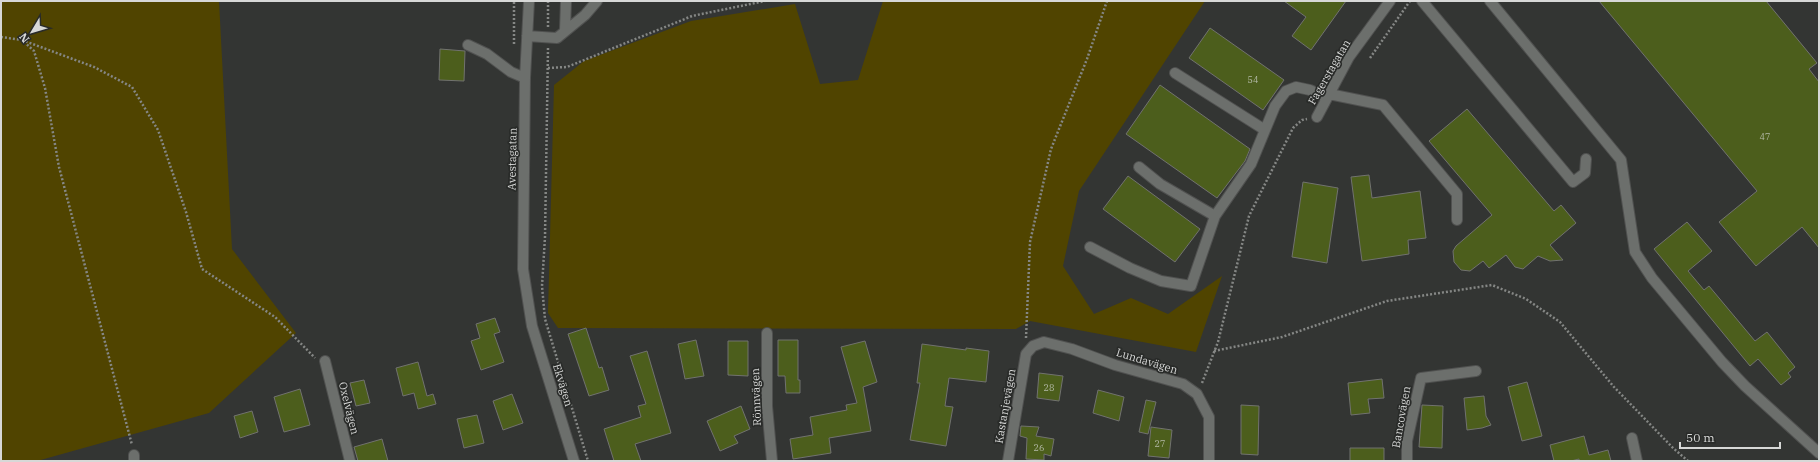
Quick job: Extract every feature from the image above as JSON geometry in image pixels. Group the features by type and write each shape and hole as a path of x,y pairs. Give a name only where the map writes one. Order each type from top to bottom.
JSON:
{"street":[{"name":"Avestagatan","path":"529,1 525,78 523,269 530,316"},
{"path":"565,30 566,1"},
{"path":"527,36 557,38 584,15 597,1"},
{"name":"Fagerstagatan","path":"1317,117 1349,57 1390,1"},
{"path":"1422,1 1573,182 1585,173 1586,159"},
{"path":"1490,1 1622,160 1635,252 1652,278 1722,362 1745,386 1819,453"},
{"path":"468,45 487,54 511,72 525,78"},
{"path":"1175,73 1265,130"},
{"path":"1090,247 1130,268 1161,281 1191,286 1215,216 1251,164 1275,106 1286,91 1296,87 1328,96 1383,105 1457,194 1457,220"},
{"path":"1139,167 1160,184 1215,216"},
{"name":"Ekvägen","path":"530,316 574,461"},
{"name":"Rönnvägen","path":"767,333 767,406 772,461"},
{"name":"Lundavägen","path":"1026,354 1033,346 1044,342 1072,349 1115,364 1183,384 1197,394 1209,417 1209,461"},
{"name":"Kastanjevägen","path":"1008,461 1026,354"},
{"name":"Oxelvägen","path":"325,361 350,461"},
{"name":"Bancovägen","path":"1407,461 1407,441 1421,378 1476,371"},
{"path":"1632,438 1637,461"}],"path":[{"path":"548,1 545,237 542,286 545,313 588,461"},
{"path":"548,68 567,67 692,16 765,1"},
{"path":"1026,354 1030,242 1051,149 1087,59 1107,1"},
{"path":"1370,58 1410,1"},
{"path":"1,37 22,40 94,67 132,87 158,130 186,212 202,270 275,317 316,359 325,361"},
{"path":"22,40 34,51 45,88 59,167 134,458"},
{"path":"1197,394 1214,351 1249,216 1293,128 1302,120 1317,117"},
{"path":"1214,351 1282,337 1387,301 1492,285 1526,299 1560,322 1614,387 1673,448 1688,461"}],"shaded area":[{"path":"1,1 219,1 232,249 296,333 209,413 37,461 1,461"},
{"path":"883,1 1205,1 1079,191 1063,266 1094,314 1131,298 1168,314 1222,276 1196,352 1030,321 1016,329 558,328 548,313 554,85 584,61 691,21 795,4 820,84 858,80"}],"building":[{"path":"1284,1 1346,1 1311,50 1292,36 1306,17"},
{"path":"1599,1 1766,1 1817,63 1809,69 1819,82 1819,248 1802,227 1756,266 1719,222 1757,191"},
{"path":"1210,28 1284,80 1263,110 1189,58"},
{"path":"440,49 465,51 464,81 439,80"},
{"path":"1160,85 1250,149 1245,161 1217,198 1126,134"},
{"path":"1467,109 1554,211 1561,205 1576,223 1550,245 1563,260 1550,261 1538,256 1523,269 1515,267 1506,255 1489,268 1483,261 1470,271 1461,270 1454,262 1453,251 1456,246 1492,215 1429,141"},
{"path":"1369,175 1372,198 1420,191 1426,238 1408,240 1409,254 1362,261 1351,177"},
{"path":"1128,176 1200,229 1175,262 1103,209"},
{"path":"1303,182 1338,188 1327,263 1292,257"},
{"path":"1687,222 1712,251 1688,271 1704,290 1709,286 1755,341 1767,332 1795,367 1788,373 1791,377 1781,385 1758,359 1750,366 1654,249"},
{"path":"495,318 500,332 494,334 504,362 481,370 471,341 480,338 476,324"},
{"path":"586,328 599,368 602,367 609,390 589,396 568,334"},
{"path":"696,340 704,376 685,379 678,344"},
{"path":"778,340 798,340 798,380 800,380 800,393 786,393 785,376 778,376"},
{"path":"728,341 748,341 748,376 728,375"},
{"path":"865,341 877,382 863,387 871,431 829,438 831,453 793,459 790,439 813,435 810,417 847,410 846,405 857,403 841,347"},
{"path":"922,344 966,350 966,348 989,351 986,382 949,378 945,406 953,407 946,446 910,440 920,383 917,383"},
{"path":"647,351 671,433 635,444 641,461 614,461 604,429 641,417 638,406 646,404 630,356"},
{"path":"418,362 427,396 433,394 436,404 418,409 414,393 403,396 396,368"},
{"path":"1039,373 1063,376 1059,401 1037,398"},
{"path":"1382,379 1384,398 1368,399 1370,413 1351,415 1348,383"},
{"path":"364,380 370,403 356,406 350,383"},
{"path":"1527,382 1542,436 1522,441 1508,387"},
{"path":"300,389 310,425 284,432 274,397"},
{"path":"1098,390 1124,397 1119,421 1093,413"},
{"path":"512,394 523,423 503,430 493,401"},
{"path":"1484,396 1486,416 1491,425 1467,430 1464,398"},
{"path":"1146,400 1156,402 1148,434 1139,432"},
{"path":"1241,405 1259,406 1258,455 1241,454"},
{"path":"1422,405 1443,406 1442,448 1419,447"},
{"path":"741,406 750,429 734,436 738,443 720,451 707,421"},
{"path":"252,411 258,432 240,438 234,416"},
{"path":"477,415 484,443 464,448 457,419"},
{"path":"1021,426 1039,427 1036,436 1054,439 1051,456 1044,454 1044,460 1026,459 1027,438 1020,436"},
{"path":"1151,427 1172,430 1169,458 1148,456"},
{"path":"1584,436 1589,455 1608,450 1611,461 1579,461 1579,459 1571,461 1554,461 1550,445"},
{"path":"382,439 388,461 358,461 354,447"},
{"path":"1350,448 1384,448 1384,461 1350,461"}]}
